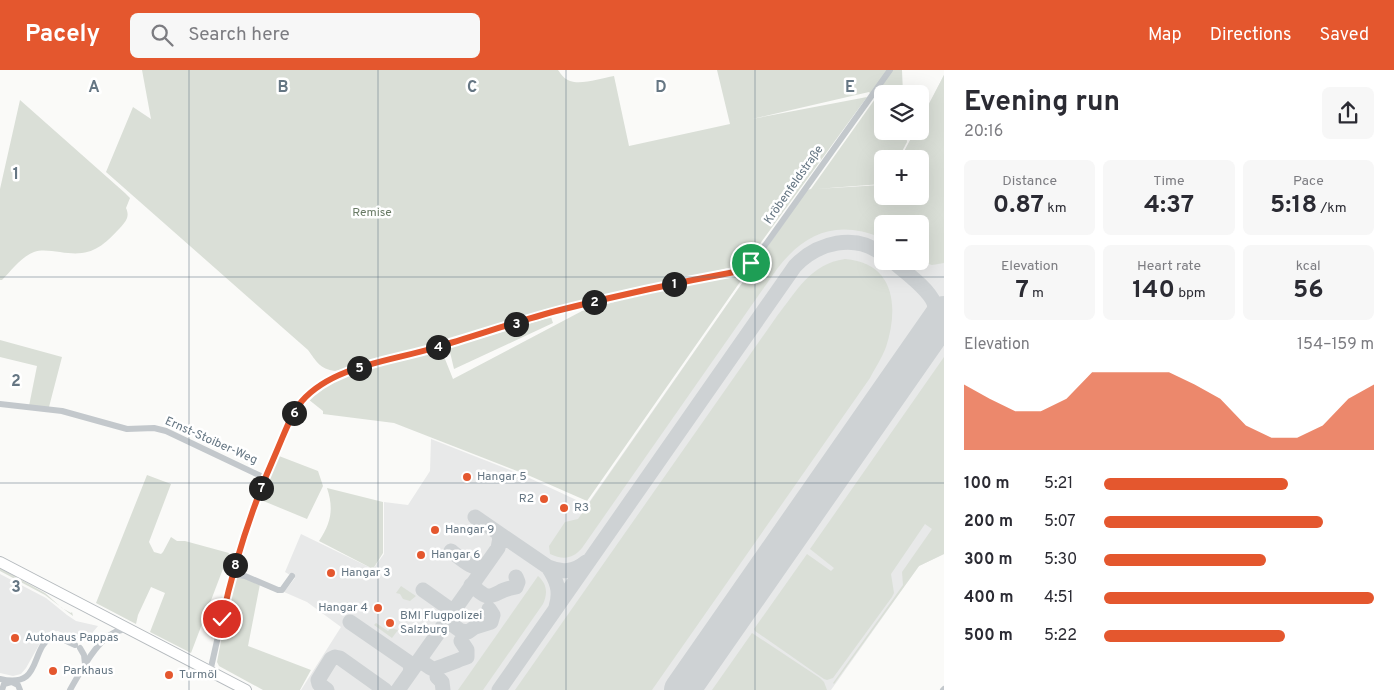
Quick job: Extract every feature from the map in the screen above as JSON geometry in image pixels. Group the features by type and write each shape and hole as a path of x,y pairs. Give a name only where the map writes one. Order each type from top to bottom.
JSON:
{"main road":[{"path":"0,562 125,629 246,690"}],"street":[{"name":"Kröbenfeldstraße","path":"210,672 232,574 265,478 294,411 302,401 319,386 341,374 558,311 740,271 756,258 890,70"},
{"name":"Ernst-Stoiber-Weg","path":"0,404 62,411 127,429 154,428 166,431 265,478"},
{"path":"232,574 245,576 278,590 282,590 292,576"},
{"path":"70,690 85,664 106,636 125,629"},
{"path":"2,690 4,684 22,679 28,675 50,637 54,636 77,646 84,655 85,664"},
{"path":"0,679 18,685 20,690"}],"shaded area":[{"path":"944,75 944,554 919,566 831,690 301,690 341,627 307,602 284,592 295,578 285,572 301,534 373,569 384,554 384,502 408,505 430,471 431,439 523,475 587,505 807,190 874,186 874,205 929,205 929,150 905,150 910,140 929,140 929,104"},
{"name":"Autohaus Pappas","path":"0,574 46,598 76,621 98,626 88,638 78,638 76,640 58,631 49,632 44,636 21,674 13,676 0,673"}],"green space":[{"name":"Remise","path":"142,70 558,70 568,80 575,82 592,81 614,76 629,146 730,124 717,70 902,70 903,85 874,85 874,98 869,92 752,119 867,97 746,263 557,307 433,345 335,371 319,364 308,350 106,172 133,107 151,119"},
{"name":"Remise","path":"944,75 944,263 929,264 929,215 874,215 874,236 851,230 837,230 824,232 799,246 777,269 579,552 563,558 550,554 549,546 565,522 578,519 807,190 811,189 874,100 874,140 907,140 903,150 874,150 874,185 816,189 874,185 874,205 929,205 929,150 905,150 910,140 929,140 929,104"},
{"path":"20,100 130,198 126,208 128,214 126,221 113,235 94,250 79,253 47,250 34,252 29,254 0,280 0,189"},
{"path":"845,259 862,262 874,269 883,278 889,290 892,303 890,332 886,347 870,378 652,690 515,690 791,297 813,273 822,266"},
{"path":"731,275 742,275 740,282 587,501 530,476 394,423 323,414 323,411 308,399 321,388 352,372 441,349 453,379 582,311 650,292"},
{"path":"551,317 553,323 454,369 449,348"},
{"path":"0,340 62,357 49,407 29,406 37,366 0,357"},
{"path":"944,357 944,554 919,566 834,684 903,585 902,572 932,529 925,524 891,574 894,593 892,597 833,678 824,679 754,629 807,554 831,571 834,568 810,549"},
{"path":"279,456 318,471 323,486 307,519 261,500"},
{"path":"147,475 171,484 149,542 154,552 161,554 171,537 177,541 185,541 229,553 191,653 150,632 165,593 151,587 138,615 136,624 96,603"},
{"path":"327,488 383,502 383,553 373,569 319,541 329,522 330,516 331,509"},
{"path":"0,568 45,593 60,606 45,595 0,571"},
{"path":"538,576 546,589 543,604 483,690 458,690"},
{"path":"240,577 260,584 248,646 311,670 300,690 263,690 219,666 217,662 231,588 235,578"},
{"path":"401,586 416,596 410,601 403,599 400,594 396,593"},
{"path":"376,623 388,631 391,628 398,630 392,638 374,625"},
{"path":"752,633 820,678 827,690 712,690"}],"taxiway":[{"path":"499,690 795,266 814,251 837,243 849,242 874,250"},
{"path":"903,270 916,280 934,303 935,327"},
{"path":"475,517 548,567"},
{"path":"398,690 498,548 500,538 497,532"},
{"path":"451,551 472,566 485,566"},
{"path":"556,607 557,586 548,567 558,570 572,570 586,562"},
{"path":"471,585 482,594 491,596 506,589 516,587 518,582 516,577"},
{"path":"423,590 447,607 450,611 449,617"},
{"path":"447,621 461,631 468,632 475,627 491,622 493,615 489,609"},
{"path":"350,622 408,662 411,667 410,673"},
{"path":"419,660 433,669 467,657 467,650 461,641"},
{"path":"327,690 319,684 318,680 331,659 335,657 340,658 385,690"},
{"path":"437,677 442,682 443,690"}],"runway":[{"path":"682,690 944,314"}],"place":[{"name":"Hangar 5","path":"467,477"},
{"name":"R2","path":"544,499"},
{"name":"R3","path":"564,508"},
{"name":"Hangar 9","path":"435,530"},
{"name":"Hangar 6","path":"421,555"},
{"name":"Hangar 3","path":"331,573"},
{"name":"Hangar 4","path":"378,608"},
{"name":"BMI Flugpolizei Salzburg","path":"390,623"},
{"name":"Autohaus Pappas","path":"15,638"},
{"name":"Parkhaus","path":"53,671"},
{"name":"Turmöl","path":"169,675"}],"route":[{"path":"222,619 232,574 265,478 294,411 319,386 341,374 558,311 663,286 740,271 751,263"}]}
